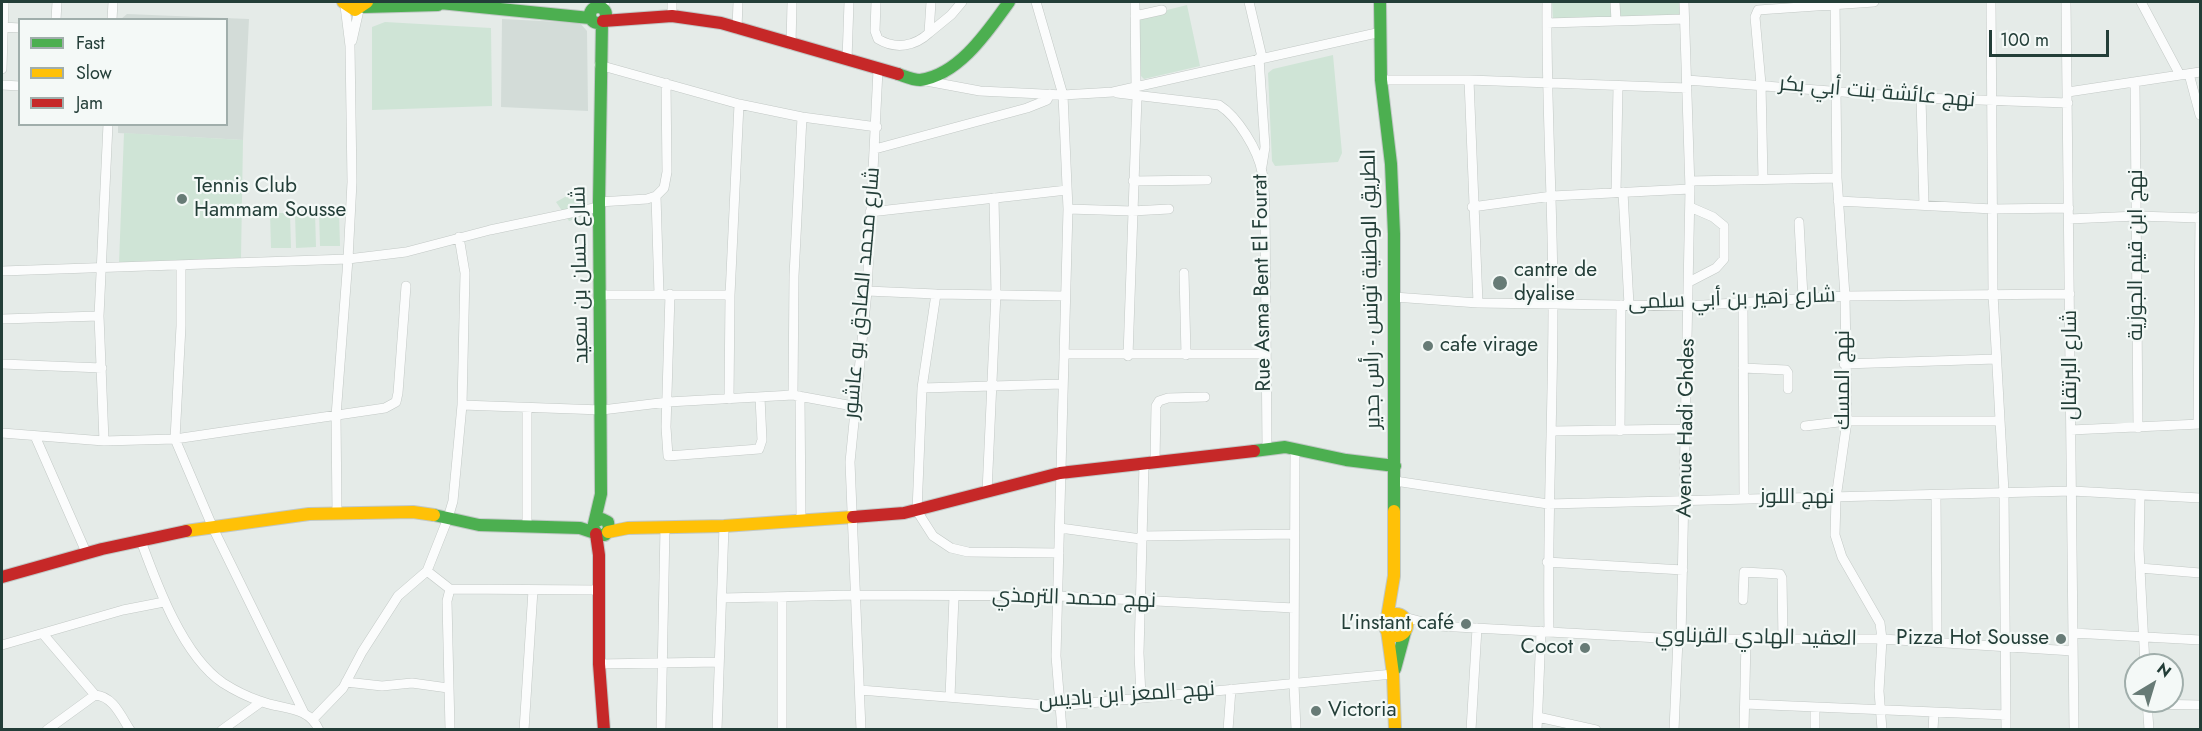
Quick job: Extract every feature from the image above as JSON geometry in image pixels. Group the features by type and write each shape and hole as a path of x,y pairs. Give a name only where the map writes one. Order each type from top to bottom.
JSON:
{"street":[{"path":"2,69 4,2"},
{"path":"56,18 57,2"},
{"path":"112,18 113,2"},
{"path":"430,2 561,13 636,17 672,16 721,23 918,80 980,91 1063,95 1113,92 1260,57 1381,32"},
{"path":"672,2 672,16"},
{"path":"737,29 738,2"},
{"path":"791,45 792,2"},
{"path":"847,60 849,2"},
{"path":"876,2 874,31 882,42 913,45 951,15 962,2"},
{"path":"930,33 931,2"},
{"path":"918,80 946,70 989,28 1009,2"},
{"path":"1036,2 1063,95 1068,209 1058,596 1058,706 1062,729"},
{"path":"1135,2 1136,87"},
{"path":"1250,2 1260,57 1265,147 1261,168"},
{"name":"الطريق الوطنية تونس - رأس جدير","path":"1380,2 1381,80 1391,164 1394,297 1395,576 1387,624 1393,674 1395,729"},
{"path":"1537,729 1545,631 1548,504 1553,431 1552,196 1547,2"},
{"path":"1616,2 1616,21"},
{"name":"Avenue Hadi Ghdes","path":"1674,729 1683,570 1687,429 1690,185 1684,2"},
{"path":"1763,179 1761,84 1755,16 1758,10 1874,2"},
{"path":"1991,2 1994,102 1993,294 2004,492 2006,729"},
{"name":"شارع البرتقال","path":"2066,2 2074,729"},
{"path":"2140,2 2185,74 2200,115"},
{"path":"341,3 352,10 363,6 448,4"},
{"path":"337,513 336,416 352,182 350,46 341,3"},
{"name":"نهج المسك","path":"1835,4 1834,91 1838,201 1845,296 1846,421 1836,498 1835,534 1842,557 1880,623 1882,639"},
{"path":"350,46 363,6"},
{"path":"1135,16 1161,10"},
{"name":"شارع حسان بن سعيد","path":"599,14 602,410 599,664 604,729"},
{"path":"1547,23 1684,19"},
{"path":"3,27 18,28"},
{"path":"599,61 739,104 802,117 877,127"},
{"name":"شارع محمد الصادق بو عاشور","path":"855,595 850,517 853,406 867,291 870,212 877,127 878,70"},
{"path":"2068,92 2200,72"},
{"name":"نهج عائشة بنت أبي بكر","path":"1381,80 1469,80 1618,87 1761,84 1921,98 2068,103"},
{"path":"1469,80 1472,207 1478,303"},
{"path":"2,271 102,270 348,259 396,254 599,204 656,196 664,188 667,180 666,82"},
{"name":"نهج ابن قيم الجوزية","path":"2135,83 2138,428"},
{"path":"2,85 18,86"},
{"path":"1618,87 1625,305 1620,431"},
{"name":"Rue Asma Bent El Fourat","path":"1113,92 1137,97 1196,100 1219,105 1230,112 1261,168 1265,210 1267,449"},
{"path":"875,149 1027,108 1047,100 1050,94"},
{"path":"1128,356 1137,97"},
{"path":"1921,98 1924,205"},
{"path":"729,399 730,295 739,104"},
{"path":"801,520 794,276 802,117"},
{"path":"104,441 99,316 108,126"},
{"path":"1472,207 1552,196 1763,179 1837,178"},
{"path":"1133,181 1207,180"},
{"path":"870,212 1067,190"},
{"path":"656,196 659,294"},
{"path":"987,492 996,293 994,198"},
{"path":"1838,201 1993,209 2069,208"},
{"path":"1689,282 1716,268 1724,259 1724,226 1719,220 1690,207"},
{"path":"1068,209 1132,211 1169,209"},
{"path":"2069,219 2137,216 2200,218 2199,424 2071,430"},
{"path":"1799,222 1803,297"},
{"path":"314,718 337,696 365,646 399,596 427,571 448,518 453,501 462,405 465,273 459,237"},
{"path":"181,266 181,334 175,439 213,528 304,713"},
{"path":"1184,273 1186,355"},
{"path":"2,433 104,441 175,439 385,408 396,402 406,286"},
{"path":"867,291 1065,296"},
{"path":"670,294 666,445 668,455 671,458 759,448 762,440 760,397"},
{"path":"936,294 922,388 917,511 933,536 951,548 968,552 1059,553"},
{"name":"شارع زهير بن أبي سلمى","path":"1394,297 1478,303 1688,306 1803,297 2070,294"},
{"path":"600,295 730,295"},
{"path":"1743,303 1744,498"},
{"path":"2,319 99,316"},
{"path":"1065,354 1128,356 1265,354"},
{"path":"1844,364 1996,359"},
{"path":"2,364 102,368"},
{"path":"1743,368 1786,370 1788,389"},
{"path":"922,388 991,388 1063,384"},
{"path":"462,405 602,410 668,402 796,396 853,406"},
{"path":"1141,697 1139,602 1141,538 1156,406 1159,401 1168,398 1204,397"},
{"path":"527,408 527,525"},
{"path":"1804,426 1846,421 1999,421"},
{"path":"1553,431 1687,429"},
{"path":"35,436 86,552"},
{"path":"2,575 86,552 141,541 270,518 337,513 414,512 467,523 580,528 724,526 917,511 1060,473 1267,449 1295,449 1395,473"},
{"path":"1295,449 1294,684 1296,729"},
{"name":"نهج اللوز","path":"1395,473 1548,504 2072,491 2200,498"},
{"path":"1936,495 1937,641"},
{"path":"2140,495 2140,568 2144,653"},
{"path":"717,729 724,526"},
{"path":"662,729 665,527"},
{"path":"1060,528 1141,538 1294,534"},
{"path":"141,541 164,602 205,667 223,683 261,702 292,708 314,718 319,729"},
{"path":"1547,562 1683,570"},
{"path":"2140,568 2200,573"},
{"path":"427,571 450,589 599,590"},
{"path":"1743,600 1744,572 1780,574 1782,578 1783,640"},
{"name":"الطريق الوطنية تونس - رأس جدير","path":"1395,576 1404,617"},
{"path":"450,589 447,601 450,729"},
{"path":"524,729 533,590"},
{"path":"855,595 861,729"},
{"name":"نهج محمد الترمذي","path":"723,598 855,595 1058,596 1139,602 1294,608"},
{"path":"950,698 954,596"},
{"path":"782,598 782,729"},
{"path":"2,645 123,610 164,602"},
{"path":"1393,614 1438,626 1405,631 1395,635 1387,624 1393,614"},
{"path":"1404,617 1407,624 1405,631"},
{"name":"العقيد الهادي القرناوي","path":"1438,626 1680,639 1937,641 2073,651"},
{"path":"1471,729 1477,628"},
{"name":"الطريق الوطنية تونس - رأس جدير","path":"1393,674 1405,631"},
{"path":"2073,633 2200,640"},
{"path":"44,634 95,695"},
{"path":"1882,639 1879,691 1882,729"},
{"path":"1744,729 1746,640"},
{"path":"599,664 719,662"},
{"name":"نهج المعز ابن باديس","path":"860,690 1058,706 1393,674"},
{"path":"346,682 382,686 412,683 448,688"},
{"path":"1228,729 1231,688"},
{"path":"48,729 95,695 104,696 112,703 130,729"},
{"path":"222,729 261,702"},
{"path":"1744,704 2006,715"},
{"path":"2184,704 2200,705"},
{"path":"1815,707 1815,729"},
{"path":"1933,729 1934,712"},
{"path":"2148,713 2149,729"},
{"path":"1538,717 1596,729"}],"shaded area":[{"path":"127,14 225,18 122,18"},
{"path":"228,18 249,19 243,140 118,133 118,126 228,126"},
{"path":"502,19 580,23 587,31 588,111 501,107"}],"green space":[{"path":"1552,2 1680,2 1680,18 1553,20"},
{"path":"1187,5 1200,66 1144,79 1140,75 1139,17"},
{"path":"385,22 491,28 492,106 372,110 372,27"},
{"path":"1333,55 1342,153 1338,162 1275,166 1272,161 1268,73 1273,69"},
{"name":"Tennis Club Hammam Sousse","path":"124,133 243,140 241,258 119,263"},
{"path":"579,189 584,196 586,215 569,221 556,202"},
{"path":"319,211 339,211 340,246 320,246"},
{"path":"315,212 316,247 296,248 295,213"},
{"path":"270,213 290,213 291,248 271,248"}],"traffic: fast":[{"path":"430,2 590,18"},
{"path":"898,74 920,80 947,70 960,61 982,38 1009,2"},
{"path":"1380,2 1381,80 1391,164 1394,234 1394,511"},
{"path":"364,7 438,5"},
{"path":"598,7 604,9 606,15 604,21 598,23 592,21 590,15 592,9 598,7"},
{"path":"596,521 602,519 608,522 609,529 605,535 598,535 593,528 601,494 599,202 602,22"},
{"path":"1254,451 1285,447 1346,460 1395,466"},
{"path":"434,515 479,525 580,528 595,533"},
{"path":"1395,669 1405,632"}],"traffic: slow":[{"path":"343,2 355,10 367,2"},
{"path":"1387,618 1394,576 1394,511"},
{"path":"186,531 309,514 413,512 434,515"},
{"path":"608,532 628,528 724,526 853,517"},
{"path":"1396,614 1404,617 1407,625 1404,633 1396,636 1388,633 1385,625 1388,617 1396,614"},
{"path":"1387,630 1393,674 1395,730"}],"traffic: jam":[{"path":"603,21 672,16 721,23 898,74"},
{"path":"853,517 904,513 1060,473 1254,451"},
{"path":"2,577 102,549 186,531"},
{"path":"596,534 599,555 599,664 604,730"}],"place":[{"name":"Tennis Club Hammam Sousse","path":"182,199"},
{"name":"cantre de dyalise","path":"1500,283"},
{"name":"cafe virage","path":"1428,346"},
{"name":"L'instant café","path":"1466,624"},
{"name":"Pizza Hot Sousse","path":"2061,639"},
{"name":"Cocot","path":"1585,648"},
{"name":"Victoria","path":"1316,711"}]}
